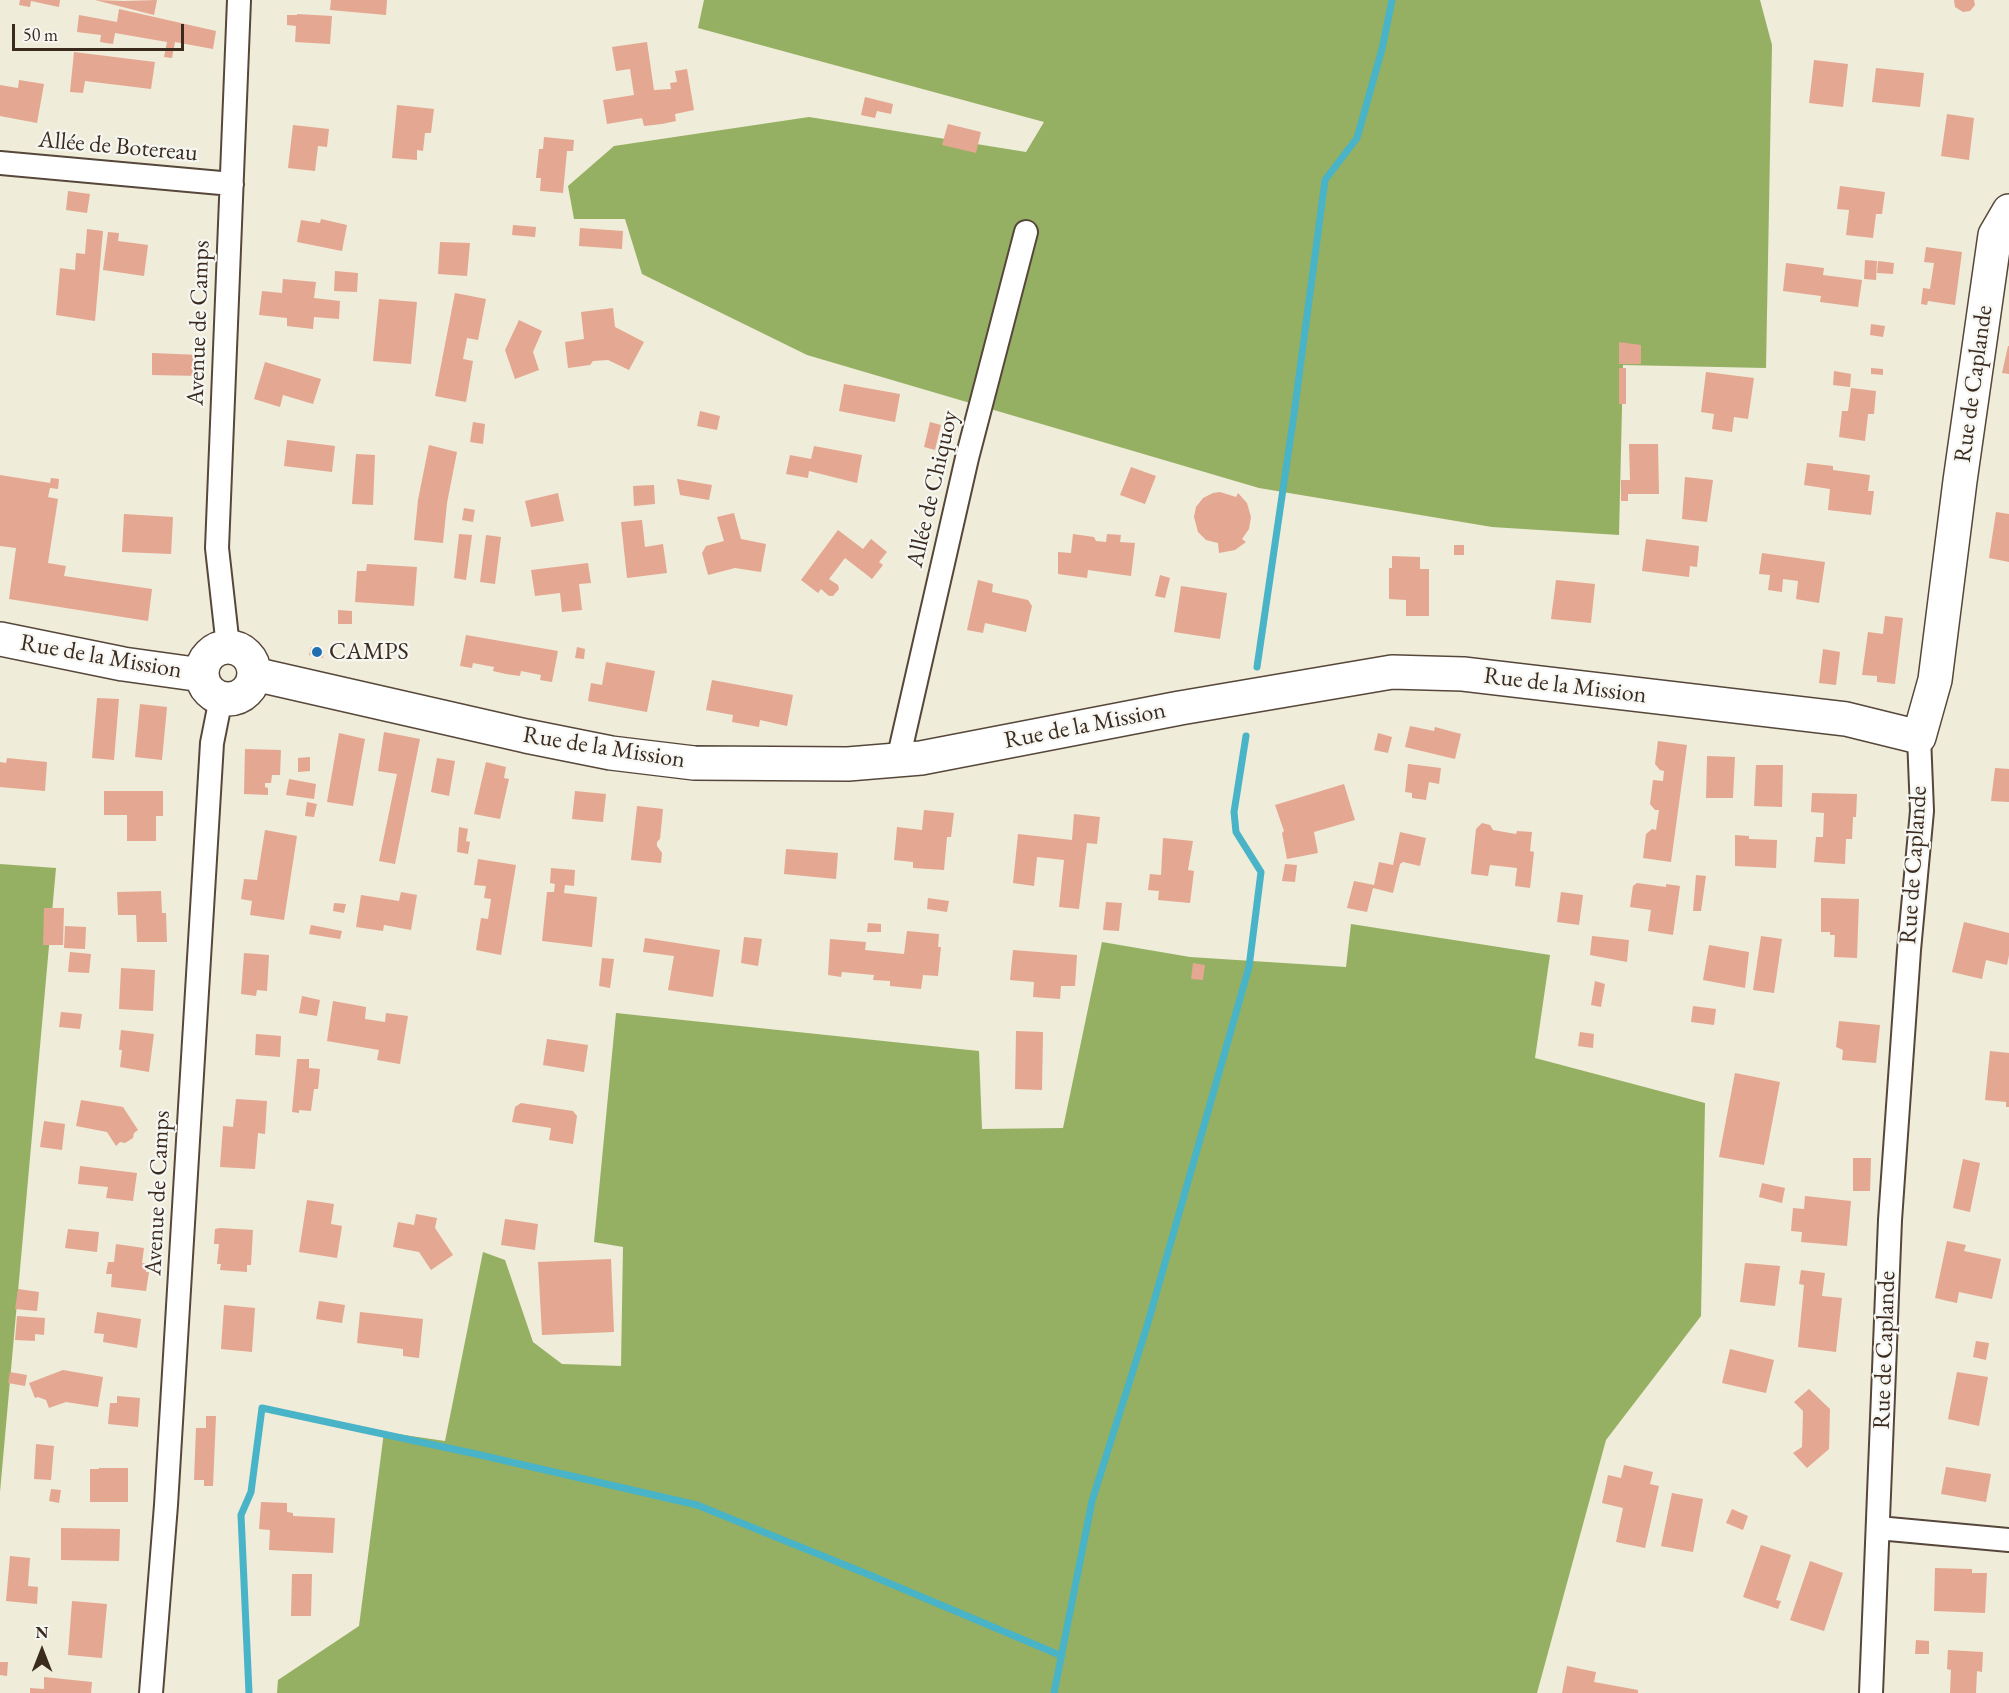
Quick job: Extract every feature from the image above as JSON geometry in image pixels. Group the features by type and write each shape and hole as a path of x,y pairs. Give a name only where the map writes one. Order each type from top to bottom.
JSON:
{"main road":[{"name":"Rue de Caplande","path":"1919,737 1937,668 1960,481 1995,235 2009,211"},
{"name":"Rue de la Mission","path":"0,639 123,664 212,686"},
{"path":"228,647 244,652 253,666 254,674 252,682 243,694 229,699 212,686 206,659 212,652 228,647"},
{"name":"Rue de la Mission","path":"254,674 611,753 694,764 848,764 898,760 943,754 1180,708 1392,672 1463,674 1846,719 1919,737"}],"street":[{"name":"Avenue de Camps","path":"228,647 216,548 239,0"},
{"name":"Allée de Botereau","path":"0,163 232,184"},
{"name":"Allée de Chiquoy","path":"898,760 967,458 1026,232"},
{"name":"Avenue de Camps","path":"151,1693 166,1505 212,743 212,686"},
{"name":"Rue de Caplande","path":"1872,1693 1890,1220 1909,950 1922,811 1919,737"},
{"path":"1878,1528 2009,1540"}],"green space":[{"path":"704,0 1760,0 1772,45 1766,368 1623,365 1619,535 1492,527 1259,488 807,355 642,274 625,219 574,219 568,186 614,146 809,117 1026,152 1044,122 698,28"},
{"path":"0,864 56,868 0,1492"},
{"path":"1351,924 1550,955 1535,1058 1705,1103 1701,1316 1606,1440 1537,1693 277,1693 278,1680 359,1626 384,1432 445,1441 483,1252 505,1260 533,1342 562,1364 621,1366 623,1247 594,1242 616,1013 979,1051 982,1129 1063,1128 1102,942 1190,957 1346,967"}],"building":[{"path":"20,0 60,0 59,7 31,1 30,7 19,5"},
{"path":"95,0 124,1 157,0 154,15"},
{"path":"331,0 387,0 386,15 330,10"},
{"path":"1954,0 1974,0 1975,5 1970,11 1963,12 1955,7"},
{"path":"119,9 216,31 213,49 175,42 172,58 164,57 167,42 115,33 113,44 100,42 101,35 77,32 79,15 117,22"},
{"path":"287,15 332,16 330,44 295,42 296,26 287,25"},
{"path":"647,42 654,90 671,89 670,83 677,82 675,71 687,69 694,110 675,114 676,121 662,124 644,126 642,118 607,124 603,100 634,95 630,69 616,71 612,47"},
{"path":"74,52 155,62 151,89 85,81 83,93 70,92"},
{"path":"1814,60 1848,64 1843,107 1809,103"},
{"path":"1876,68 1924,73 1920,107 1872,102"},
{"path":"19,80 44,84 37,123 0,116 0,85 18,88"},
{"path":"865,97 893,104 891,114 877,111 875,118 861,115"},
{"path":"397,105 434,109 431,133 425,133 423,151 417,150 417,160 392,158"},
{"path":"1947,114 1974,118 1969,160 1941,156"},
{"path":"948,124 981,132 976,153 942,145"},
{"path":"293,125 329,129 327,147 318,146 315,171 288,168"},
{"path":"544,137 574,140 573,151 567,151 563,193 540,191 541,178 536,178 539,149 543,149"},
{"path":"1840,186 1885,192 1882,214 1876,214 1873,238 1846,235 1849,210 1837,209"},
{"path":"68,191 90,194 87,213 66,210"},
{"path":"321,219 347,225 342,251 297,242 301,220 320,223"},
{"path":"513,225 536,227 535,237 512,235"},
{"path":"580,228 623,231 622,249 579,246"},
{"path":"87,229 103,231 95,321 56,315 60,268 75,270 76,253 85,254"},
{"path":"108,232 119,233 118,241 148,245 144,276 103,270"},
{"path":"440,242 470,243 467,276 438,274"},
{"path":"1926,247 1962,252 1955,305 1928,301 1927,305 1921,304 1923,288 1930,289 1934,263 1924,262"},
{"path":"1865,260 1877,261 1876,280 1864,279"},
{"path":"1878,261 1894,263 1893,274 1877,273"},
{"path":"1786,263 1824,268 1823,275 1862,280 1858,307 1820,302 1821,296 1783,291"},
{"path":"335,271 358,273 357,292 334,291"},
{"path":"283,279 316,282 314,298 340,301 339,319 314,317 313,329 287,326 287,318 259,315 262,291 282,293"},
{"path":"455,293 486,299 478,340 467,338 463,359 473,361 466,402 435,396"},
{"path":"379,299 417,302 411,364 373,361"},
{"path":"613,308 615,327 644,342 629,370 608,360 593,361 590,365 568,368 565,342 584,339 581,312"},
{"path":"519,320 542,331 533,352 539,370 515,379 505,350"},
{"path":"1871,324 1885,326 1883,337 1870,335"},
{"path":"1619,342 1641,345 1641,364 1619,364"},
{"path":"2009,346 2009,374 2002,373"},
{"path":"152,353 201,355 200,376 152,375"},
{"path":"265,362 321,379 313,404 283,395 280,407 254,399"},
{"path":"1619,368 1626,368 1626,404 1619,404"},
{"path":"1871,368 1883,369 1883,375 1871,374"},
{"path":"1834,371 1851,374 1850,387 1833,385"},
{"path":"1706,372 1754,378 1748,419 1734,417 1732,432 1712,429 1714,414 1701,412"},
{"path":"844,384 900,394 895,422 839,411"},
{"path":"1851,388 1876,391 1874,414 1868,414 1865,441 1839,437 1842,411 1848,411"},
{"path":"700,411 720,416 717,430 697,426"},
{"path":"473,422 485,424 483,444 470,442"},
{"path":"930,422 941,425 935,450 924,447"},
{"path":"287,440 335,446 332,472 284,466"},
{"path":"1629,444 1658,444 1659,494 1628,494 1628,501 1621,501 1621,480 1630,480"},
{"path":"429,445 457,452 447,503 443,543 414,540 418,500"},
{"path":"814,446 862,455 857,483 809,471 808,478 786,474 790,455 811,459"},
{"path":"356,454 375,455 373,505 352,504"},
{"path":"1807,463 1833,466 1833,470 1870,475 1868,491 1874,491 1871,515 1828,510 1830,489 1804,485"},
{"path":"1131,467 1156,476 1145,504 1120,495"},
{"path":"0,475 50,483 51,478 59,479 58,489 50,488 48,497 58,499 48,563 66,566 64,576 152,589 148,621 9,599 16,548 0,546"},
{"path":"1685,477 1713,480 1707,522 1682,519"},
{"path":"677,479 712,485 709,500 680,495"},
{"path":"654,485 655,504 634,506 633,486"},
{"path":"1220,492 1236,497 1238,493 1247,503 1251,517 1249,529 1242,539 1246,542 1235,550 1219,553 1218,543 1206,540 1198,532 1194,517 1196,507 1203,498"},
{"path":"558,493 564,521 531,527 525,501"},
{"path":"464,508 475,510 473,522 462,520"},
{"path":"1996,512 2009,514 2009,562 1989,558"},
{"path":"734,513 741,539 766,544 761,572 735,568 708,575 702,553 706,546 724,541 717,517"},
{"path":"124,514 173,517 171,554 122,552"},
{"path":"642,520 645,547 663,544 667,573 627,578 621,522"},
{"path":"838,530 863,549 871,539 887,552 879,562 883,565 872,579 845,558 829,579 838,585 839,589 833,596 829,596 821,589 818,593 801,580"},
{"path":"459,534 472,535 466,580 454,578"},
{"path":"1073,534 1094,537 1096,541 1106,542 1107,534 1121,535 1120,542 1135,543 1131,576 1088,570 1087,578 1058,574 1058,552 1071,553"},
{"path":"486,535 501,537 495,584 480,582"},
{"path":"1646,539 1699,546 1697,567 1690,566 1689,577 1642,571"},
{"path":"1454,545 1464,545 1464,555 1454,555"},
{"path":"1762,553 1825,562 1819,603 1796,599 1798,581 1783,579 1782,592 1768,590 1770,575 1759,574"},
{"path":"1392,556 1420,557 1420,569 1429,569 1429,616 1406,616 1406,600 1389,599 1389,568 1392,568"},
{"path":"588,563 591,583 579,584 582,610 562,612 560,593 535,596 531,570"},
{"path":"367,564 417,567 414,606 355,602 357,571 366,571"},
{"path":"1160,575 1170,578 1165,598 1155,596"},
{"path":"978,580 993,584 992,592 1028,600 1032,606 1026,632 985,623 983,633 967,630"},
{"path":"1556,580 1595,584 1591,623 1551,619"},
{"path":"1181,586 1227,593 1220,639 1174,632"},
{"path":"338,610 352,611 352,624 338,624"},
{"path":"1885,616 1903,618 1895,684 1877,682 1877,676 1862,675 1868,632 1883,634"},
{"path":"466,635 558,651 552,682 540,680 541,675 521,671 520,676 493,671 494,667 473,663 472,668 460,666"},
{"name":"CAMPS","path":"311,647 324,650 323,658 309,655"},
{"path":"577,647 585,649 584,659 575,658"},
{"path":"1823,649 1840,652 1836,685 1819,683"},
{"path":"606,662 655,671 647,712 588,701 591,683 602,685"},
{"path":"712,680 793,695 787,726 760,720 759,727 732,722 733,715 706,710"},
{"path":"97,698 119,699 114,760 92,758"},
{"path":"140,704 167,707 162,760 135,757"},
{"path":"1410,726 1434,731 1435,727 1461,734 1455,759 1405,747"},
{"path":"384,732 420,739 395,864 379,861 397,774 378,771"},
{"path":"339,733 365,739 353,806 327,802"},
{"path":"1378,733 1392,737 1388,753 1374,750"},
{"path":"1658,741 1687,745 1671,862 1643,858 1646,834 1652,829 1656,830 1659,810 1655,810 1650,804 1653,780 1663,781 1664,771 1655,764"},
{"path":"245,749 281,750 280,775 272,775 271,783 265,783 268,795 244,794"},
{"path":"1707,756 1735,757 1733,798 1706,798"},
{"path":"310,757 310,771 298,772 298,758"},
{"path":"7,758 47,762 45,791 0,787 0,762 6,763"},
{"path":"437,758 455,761 449,796 431,792"},
{"path":"486,762 506,767 504,778 509,779 500,819 474,814"},
{"path":"1408,764 1441,768 1439,784 1429,782 1426,800 1412,798 1412,793 1405,792"},
{"path":"1756,765 1783,765 1782,807 1754,806"},
{"path":"1995,768 2009,769 2009,802 1991,801"},
{"path":"289,779 316,784 314,799 286,795"},
{"path":"1344,784 1355,820 1314,832 1318,853 1287,859 1282,833 1284,831 1275,805"},
{"path":"104,791 163,791 163,816 156,816 156,841 127,841 127,815 104,815"},
{"path":"575,791 606,794 603,822 572,819"},
{"path":"1812,793 1857,794 1852,839 1846,839 1845,864 1814,862 1816,837 1823,837 1824,813 1811,812"},
{"path":"307,802 317,804 314,817 305,816"},
{"path":"637,806 663,809 660,839 657,842 662,853 661,863 631,860"},
{"path":"924,810 954,813 951,837 947,837 944,870 913,868 913,862 894,860 897,827 922,830"},
{"path":"1074,814 1100,817 1097,844 1087,843 1079,909 1059,907 1064,860 1037,857 1034,886 1013,883 1018,834 1072,840"},
{"path":"1482,823 1490,825 1493,830 1516,834 1517,831 1532,832 1530,851 1534,852 1530,888 1515,886 1517,868 1490,865 1488,876 1471,874 1476,829"},
{"path":"459,827 468,829 466,841 470,842 468,854 457,852"},
{"path":"265,830 297,836 284,920 250,915 252,901 241,899 244,879 257,880"},
{"path":"1400,832 1426,838 1420,866 1403,862 1400,864 1393,893 1373,888 1367,912 1347,908 1354,881 1374,885 1379,862 1393,865"},
{"path":"1735,835 1749,836 1749,839 1777,840 1776,868 1735,866"},
{"path":"1163,838 1193,841 1188,870 1194,871 1190,903 1158,900 1159,891 1148,890 1150,874 1161,875"},
{"path":"786,849 838,853 836,879 784,874"},
{"path":"478,859 516,865 501,955 476,950 481,918 488,919 491,899 484,898 486,886 474,885"},
{"path":"1285,864 1297,865 1295,882 1282,881"},
{"path":"551,868 575,870 574,886 565,885 564,893 597,897 592,947 542,941 547,892 554,892 555,884 550,883"},
{"path":"1696,875 1706,876 1701,911 1693,911"},
{"path":"1637,883 1666,887 1666,884 1680,886 1673,935 1648,931 1651,910 1630,907 1633,886"},
{"path":"161,891 162,913 166,913 167,942 137,942 136,915 118,915 117,892"},
{"path":"401,892 417,895 411,930 384,925 383,931 356,927 361,895 399,901"},
{"path":"1561,892 1583,895 1579,925 1557,922"},
{"path":"928,898 949,901 947,912 927,909"},
{"path":"1821,898 1859,899 1857,958 1834,957 1835,935 1830,935 1830,932 1821,932"},
{"path":"1106,902 1122,903 1119,931 1103,930"},
{"path":"334,903 346,904 344,913 333,911"},
{"path":"44,908 64,908 63,945 43,945"},
{"path":"1964,922 2009,933 2007,965 1986,960 1982,979 1952,972"},
{"path":"868,923 881,924 881,932 867,932"},
{"path":"311,925 342,931 340,939 309,934"},
{"path":"65,926 86,927 85,949 64,948"},
{"path":"907,931 939,934 938,947 941,947 938,976 923,975 921,989 890,986 890,981 873,980 874,975 842,972 841,977 828,975 830,939 866,942 865,950 904,954"},
{"path":"1592,936 1629,940 1627,962 1590,955"},
{"path":"1761,936 1782,939 1774,993 1753,990"},
{"path":"744,937 762,939 758,966 741,963"},
{"path":"645,938 720,950 713,997 668,990 674,956 643,952"},
{"path":"1709,945 1749,952 1745,988 1703,980"},
{"path":"1013,950 1077,955 1075,986 1061,986 1060,999 1033,997 1034,982 1010,980"},
{"path":"70,952 91,954 89,973 68,972"},
{"path":"244,953 269,955 267,991 257,990 256,996 241,994"},
{"path":"602,958 614,959 610,988 599,986"},
{"path":"1193,963 1205,965 1203,980 1191,979"},
{"path":"121,968 155,970 153,1011 119,1009"},
{"path":"1595,981 1605,984 1601,1007 1591,1005"},
{"path":"302,996 320,1000 317,1016 299,1013"},
{"path":"333,1001 366,1007 365,1019 385,1022 386,1013 408,1016 400,1064 377,1060 379,1050 327,1041"},
{"path":"1693,1006 1716,1009 1714,1025 1691,1022"},
{"path":"61,1012 82,1014 80,1029 59,1027"},
{"path":"1839,1021 1880,1025 1876,1063 1842,1060 1843,1050 1836,1047"},
{"path":"121,1030 154,1034 149,1072 120,1067"},
{"path":"1016,1031 1043,1032 1042,1090 1015,1089"},
{"path":"1580,1032 1594,1034 1593,1048 1578,1046"},
{"path":"256,1034 281,1036 280,1057 255,1055"},
{"path":"547,1039 588,1045 584,1072 543,1065"},
{"path":"1990,1051 2009,1053 2009,1107 2006,1107 2006,1102 1985,1100"},
{"path":"297,1059 309,1059 309,1068 320,1069 318,1089 314,1089 311,1111 299,1110 299,1113 292,1112"},
{"path":"1735,1073 1780,1082 1764,1165 1719,1157"},
{"path":"236,1099 267,1101 265,1134 258,1133 255,1169 220,1167 223,1126 233,1127"},
{"path":"81,1100 123,1107 138,1130 134,1133 133,1138 125,1143 120,1142 116,1146 107,1132 76,1126"},
{"path":"521,1103 573,1111 577,1116 573,1144 549,1140 551,1128 512,1122 515,1107"},
{"path":"44,1121 65,1124 62,1150 40,1147"},
{"path":"1853,1158 1871,1158 1870,1191 1853,1191"},
{"path":"1963,1159 1980,1163 1970,1212 1953,1208"},
{"path":"80,1166 137,1173 133,1201 106,1198 108,1187 78,1184"},
{"path":"1762,1183 1785,1188 1782,1203 1759,1197"},
{"path":"1805,1196 1851,1201 1847,1246 1801,1242 1802,1232 1791,1231 1793,1208 1804,1209"},
{"path":"307,1200 334,1204 331,1224 342,1226 337,1258 299,1252"},
{"path":"416,1214 437,1218 435,1228 453,1255 431,1270 419,1252 393,1247 398,1222 414,1225"},
{"path":"505,1219 538,1224 535,1250 501,1245"},
{"path":"68,1229 99,1232 97,1252 65,1248"},
{"path":"215,1229 253,1230 251,1265 247,1265 247,1272 220,1270 221,1264 217,1264 219,1244 214,1244"},
{"path":"1947,1241 1966,1245 1964,1251 2001,1259 1992,1299 1959,1292 1957,1303 1935,1298"},
{"path":"116,1244 144,1248 142,1263 147,1264 146,1272 149,1272 146,1291 111,1287 112,1274 106,1274 108,1262 114,1262"},
{"path":"611,1259 614,1332 542,1335 538,1262"},
{"path":"1745,1263 1780,1266 1775,1306 1740,1302"},
{"path":"1801,1270 1825,1273 1822,1296 1842,1298 1836,1352 1798,1347 1804,1285 1799,1284"},
{"path":"18,1289 39,1292 37,1311 15,1309"},
{"path":"319,1301 345,1305 342,1323 316,1319"},
{"path":"224,1305 255,1308 252,1352 221,1349"},
{"path":"97,1312 141,1319 137,1348 103,1342 104,1334 94,1333"},
{"path":"360,1312 423,1319 419,1358 403,1356 403,1349 357,1343"},
{"path":"17,1316 45,1318 44,1335 35,1334 35,1341 15,1340"},
{"path":"1976,1341 1989,1343 1986,1360 1973,1357"},
{"path":"1730,1349 1774,1360 1766,1393 1722,1383"},
{"path":"63,1370 103,1377 98,1407 66,1402 49,1408 46,1400 35,1398 29,1383"},
{"path":"10,1372 27,1375 25,1386 8,1383"},
{"path":"1957,1372 1988,1377 1979,1426 1948,1419"},
{"path":"1809,1389 1830,1409 1829,1449 1807,1468 1793,1453 1802,1447 1803,1411 1794,1402"},
{"path":"117,1396 140,1398 138,1427 108,1424 110,1403 117,1403"},
{"path":"206,1416 216,1416 213,1486 204,1486 204,1480 194,1480 196,1428 206,1428"},
{"path":"36,1444 54,1446 51,1480 34,1479"},
{"path":"1624,1465 1653,1472 1650,1484 1659,1486 1645,1548 1616,1542 1623,1508 1602,1503 1608,1475 1621,1478"},
{"path":"1946,1467 1991,1474 1986,1502 1941,1494"},
{"path":"128,1468 128,1502 90,1502 90,1469"},
{"path":"51,1489 61,1490 59,1503 49,1501"},
{"path":"1672,1493 1703,1499 1693,1552 1661,1546"},
{"path":"261,1502 287,1503 287,1512 293,1513 293,1516 335,1518 333,1553 269,1550 270,1530 259,1529"},
{"path":"1732,1509 1748,1516 1743,1530 1726,1523"},
{"path":"61,1528 120,1529 119,1561 61,1560"},
{"path":"1761,1545 1791,1555 1776,1600 1781,1601 1778,1609 1743,1597"},
{"path":"10,1556 30,1558 28,1586 38,1587 37,1604 6,1601"},
{"path":"1810,1561 1843,1573 1824,1631 1790,1620"},
{"path":"1935,1568 1972,1569 1972,1573 1987,1573 1985,1613 1934,1611"},
{"path":"292,1574 312,1574 311,1616 291,1616"},
{"path":"72,1601 107,1604 102,1658 68,1655"},
{"path":"1916,1640 1929,1641 1929,1654 1915,1654"},
{"path":"1948,1650 1983,1652 1982,1672 1977,1671 1976,1693 1950,1693 1951,1670 1947,1669"},
{"path":"0,1662 8,1662 7,1676 0,1675"},
{"path":"1567,1666 1596,1672 1594,1682 1638,1690 1638,1693 1562,1693"},
{"path":"44,1677 92,1682 91,1693 30,1693 30,1688 44,1689"}],"waterway":[{"path":"1257,667 1325,180 1357,138 1382,49 1392,0"},
{"path":"1054,1693 1092,1501 1147,1326 1249,967 1261,872 1236,832 1234,812 1246,736"},
{"path":"249,1693 241,1515 251,1492 262,1408 697,1505 1062,1656"}],"place":[{"name":"CAMPS","path":"317,652"}]}
